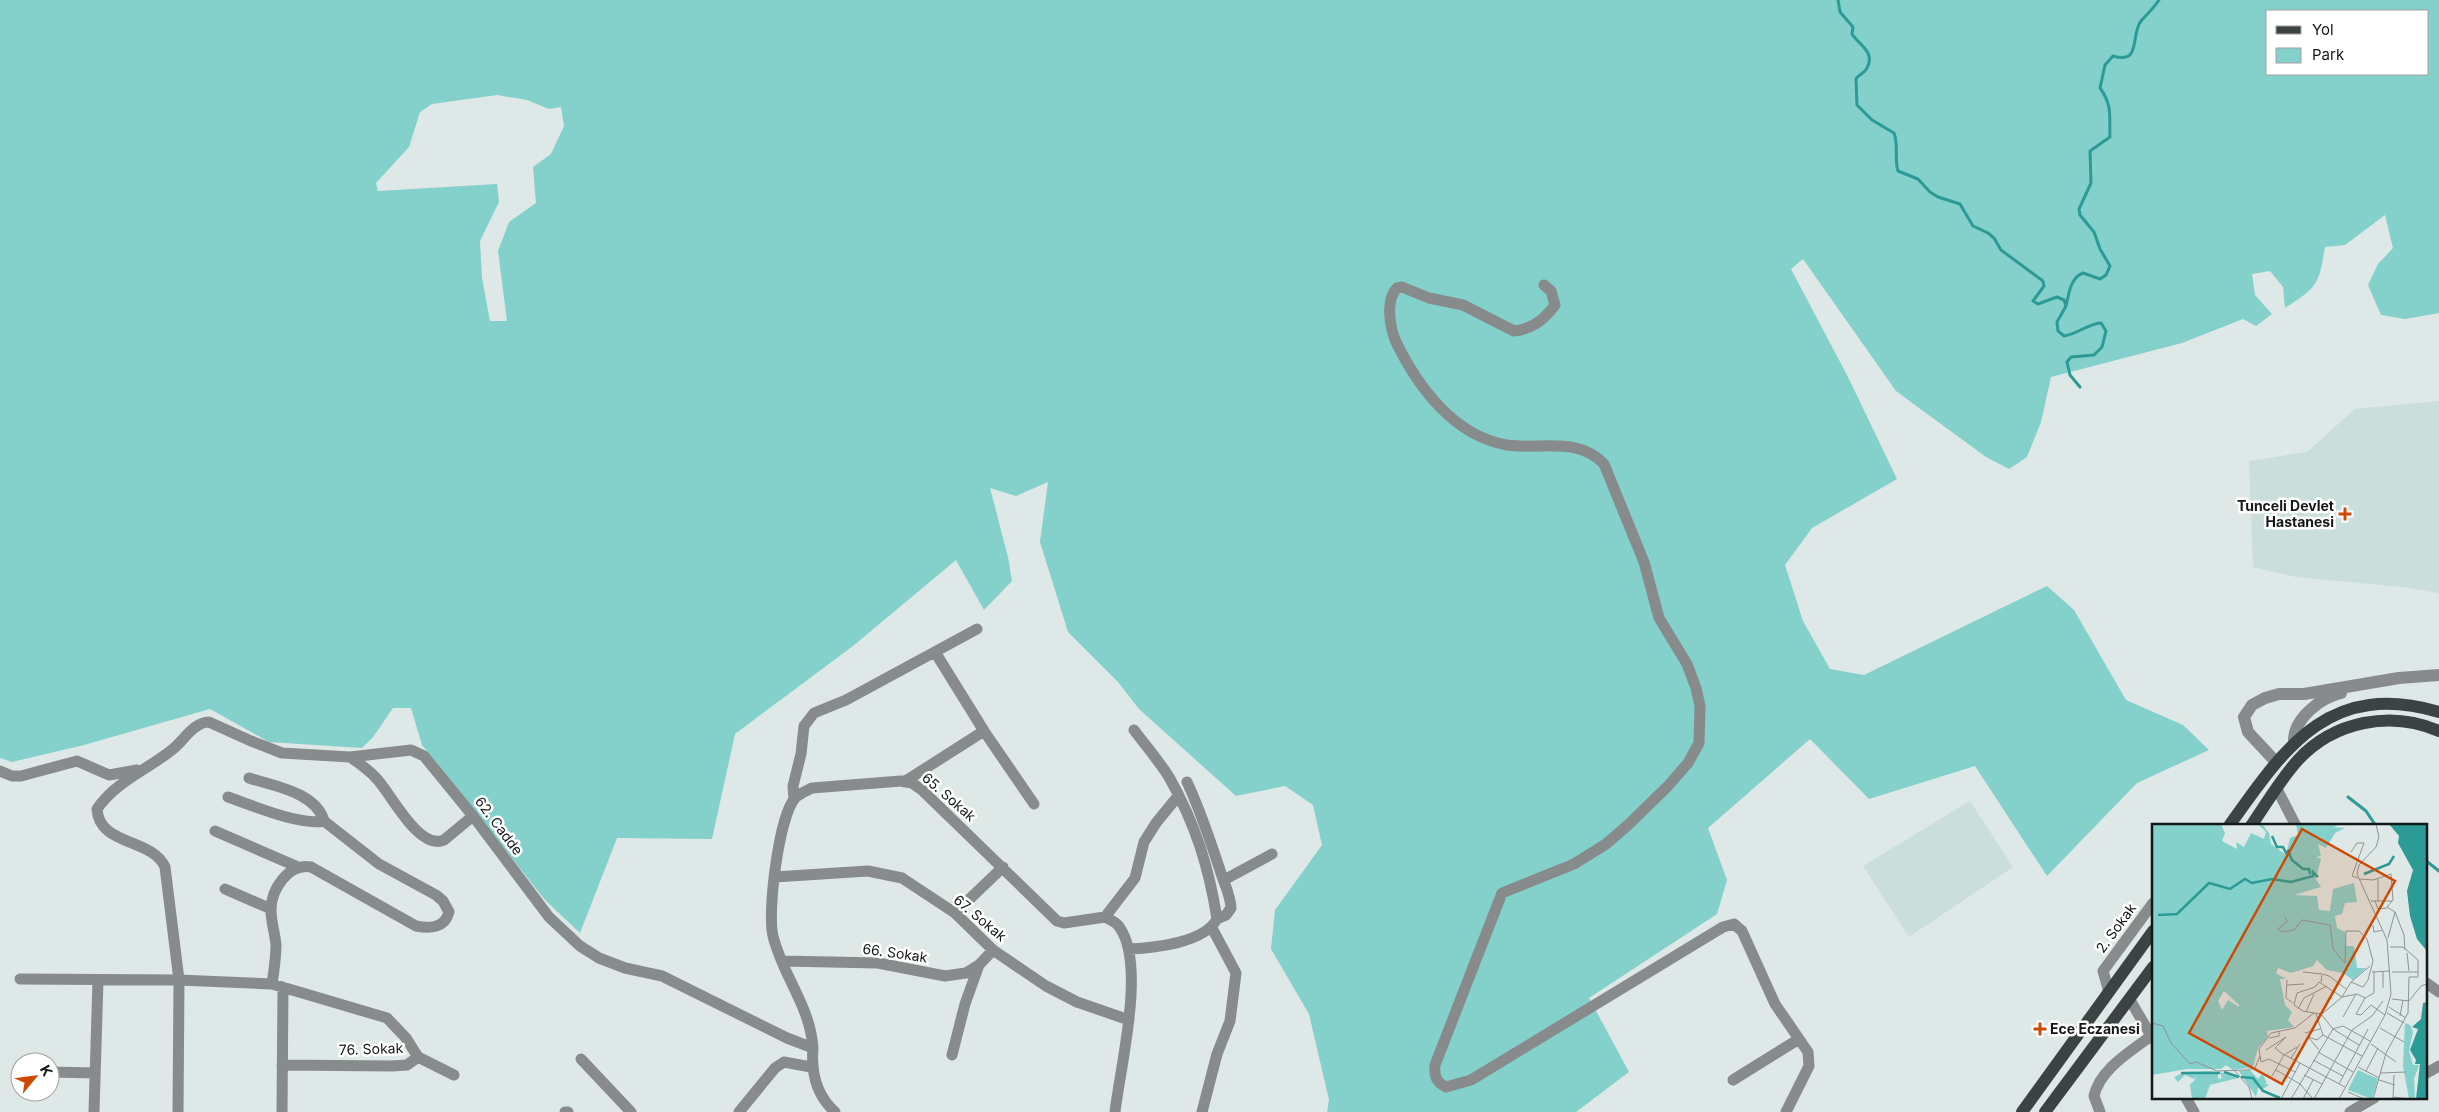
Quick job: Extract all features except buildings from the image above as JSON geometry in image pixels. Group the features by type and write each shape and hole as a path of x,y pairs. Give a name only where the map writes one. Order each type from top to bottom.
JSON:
{"main road":[{"path":"2229,824 2275,761 2294,742 2327,720 2364,706 2400,703 2439,712"},
{"path":"2252,824 2298,759 2315,745 2349,727 2368,721 2398,720 2413,722 2439,731"},
{"path":"2022,1112 2152,932"},
{"path":"2045,1112 2152,968"}],"street":[{"path":"1544,286 1551,291 1555,305 1549,314 1533,326 1514,331 1463,305 1429,298 1402,287 1397,288 1391,299 1390,310 1395,339 1407,364 1427,392 1452,419 1476,436 1508,445 1570,446 1597,456 1604,464 1644,562 1659,618 1684,659 1696,688 1700,706 1699,743 1688,763 1668,786 1606,844 1574,864 1540,879 1513,886 1502,893 1435,1065 1435,1076 1446,1087 1471,1080 1729,924 1739,926 1775,1004 1808,1052 1809,1066 1786,1112"},
{"path":"835,1112 821,1094 811,1066 812,1029 806,1010 782,962 773,936 771,915 774,877 786,818 794,799 793,786 801,754 804,726 814,713 846,700 977,630"},
{"path":"935,652 984,730 1034,804"},
{"path":"2275,761 2248,732 2244,717 2252,705 2265,698 2334,690 2399,678 2439,675"},
{"path":"2294,742 2294,733 2300,722 2319,703 2337,694 2413,683 2439,682"},
{"name":"62. Cadde","path":"179,980 165,867 161,859 142,847 113,835 104,828 98,813 101,804 141,769 173,749 203,722 209,722 282,753 350,756 411,750 418,752 424,756 473,816 549,917 580,946 599,958 625,968 662,976 708,1000 812,1048"},
{"path":"904,782 984,730"},
{"path":"1134,730 1168,776 1204,855 1214,924 1236,972 1230,1021 1217,1054 1202,1112"},
{"path":"350,756 378,779 417,832 425,839 439,842 444,840 473,816"},
{"path":"0,770 12,776 21,776 77,761 109,775 141,769"},
{"path":"215,831 298,867 311,867 416,926 433,928 444,922 448,917 444,901 379,864 324,821 319,811 306,798 250,778"},
{"path":"1129,949 1158,947 1214,924 1226,915 1231,908 1230,894 1202,814 1187,782"},
{"name":"65. Sokak","path":"794,799 812,788 912,783 922,790 1003,867 1057,921 1064,924 1105,917"},
{"path":"2277,789 2295,824"},
{"path":"1115,1112 1129,1020 1129,949 1119,926 1105,917 1135,878 1144,842 1156,823 1178,796"},
{"path":"228,797 278,815 324,821"},
{"path":"1224,880 1272,854"},
{"path":"282,1112 282,1065 276,943 271,909 275,891 283,878 298,867"},
{"path":"955,913 1003,867"},
{"name":"67. Sokak","path":"774,877 862,871 895,875 955,913 993,950 1046,986 1077,1002 1129,1020"},
{"path":"225,889 271,909"},
{"name":"2. Sokak","path":"2109,992 2103,971 2152,904"},
{"name":"66. Sokak","path":"782,962 878,963 946,976 966,973 979,965 993,950"},
{"path":"952,1056 965,1004 979,965"},
{"path":"20,979 179,980 278,986 386,1018 406,1038 418,1057"},
{"path":"94,1112 98,980"},
{"path":"178,1112 179,980"},
{"path":"2426,983 2439,992"},
{"path":"2100,1112 2094,1096 2099,1082 2113,1066 2152,1038 2130,1000"},
{"path":"1733,1080 1799,1039"},
{"name":"76. Sokak","path":"282,1065 392,1066 407,1065 418,1057 454,1075"},
{"path":"581,1059 631,1112"},
{"path":"739,1112 775,1068 784,1062 811,1066"},
{"path":"2426,1073 2439,1066"},
{"path":"60,1072 95,1073"},
{"path":"2187,1100 2194,1112"},
{"path":"2350,1112 2371,1100"}],"shaded area":[{"name":"Tunceli Devlet Hastanesi","path":"2439,401 2439,593 2403,587 2296,577 2253,567 2249,461 2307,452 2355,409"},
{"path":"1970,801 2013,867 1909,937 1863,866"}],"green space":[{"path":"0,0 2439,0 2439,313 2405,319 2381,315 2368,285 2378,264 2393,248 2385,215 2345,245 2325,247 2321,269 2315,284 2304,295 2285,308 2283,287 2270,271 2252,274 2255,295 2272,314 2256,326 2243,319 2182,343 2051,377 2041,422 2027,457 2009,469 1986,457 1896,391 1803,259 1791,269 1848,377 1897,479 1812,528 1785,565 1803,621 1830,669 1864,675 2047,586 2074,610 2126,700 2183,725 2209,750 2137,783 2047,876 1975,766 1869,799 1810,739 1708,828 1727,880 1717,914 1589,998 1629,1072 1576,1112 1327,1112 1329,1100 1309,1014 1271,949 1275,910 1322,845 1313,805 1285,786 1236,796 1139,709 1118,682 1068,632 1040,542 1048,482 1016,496 990,488 1008,557 1012,581 984,610 956,560 853,646 735,734 712,839 617,838 580,933 545,900 422,745 411,708 393,708 373,737 362,748 269,742 210,709 84,745 12,762 0,758","holes":["497,95 527,100 549,109 561,107 564,126 551,154 533,167 536,203 509,222 498,251 507,321 490,321 482,278 480,241 499,202 497,184 378,191 376,183 409,147 420,112 432,104"]}],"waterway":[{"path":"1838,0 1840,12 1853,27 1852,34 1868,53 1869,57 1866,70 1856,79 1857,105 1872,120 1894,133 1898,171 1918,179 1930,192 1938,197 1960,204 1973,226 1988,233 1994,238 2001,250 2043,281 2044,286 2033,301 2038,304 2057,297 2064,300 2066,306 2057,322 2058,331 2064,336 2101,323 2106,331 2102,347 2094,355 2071,357 2067,362 2070,375 2080,387"},
{"path":"2066,306 2073,282 2079,275 2083,273 2100,279 2106,275 2110,266 2100,249 2094,232 2080,215 2079,209 2091,183 2090,151 2110,137 2109,106 2100,88 2105,65 2113,56 2122,58 2132,53 2141,21 2159,0"},
{"path":"2348,797 2366,811 2375,824"},
{"path":"2426,861 2439,871"}],"place":[{"name":"Tunceli Devlet Hastanesi","path":"2345,514"},
{"name":"Ece Eczanesi","path":"2040,1029"}]}
